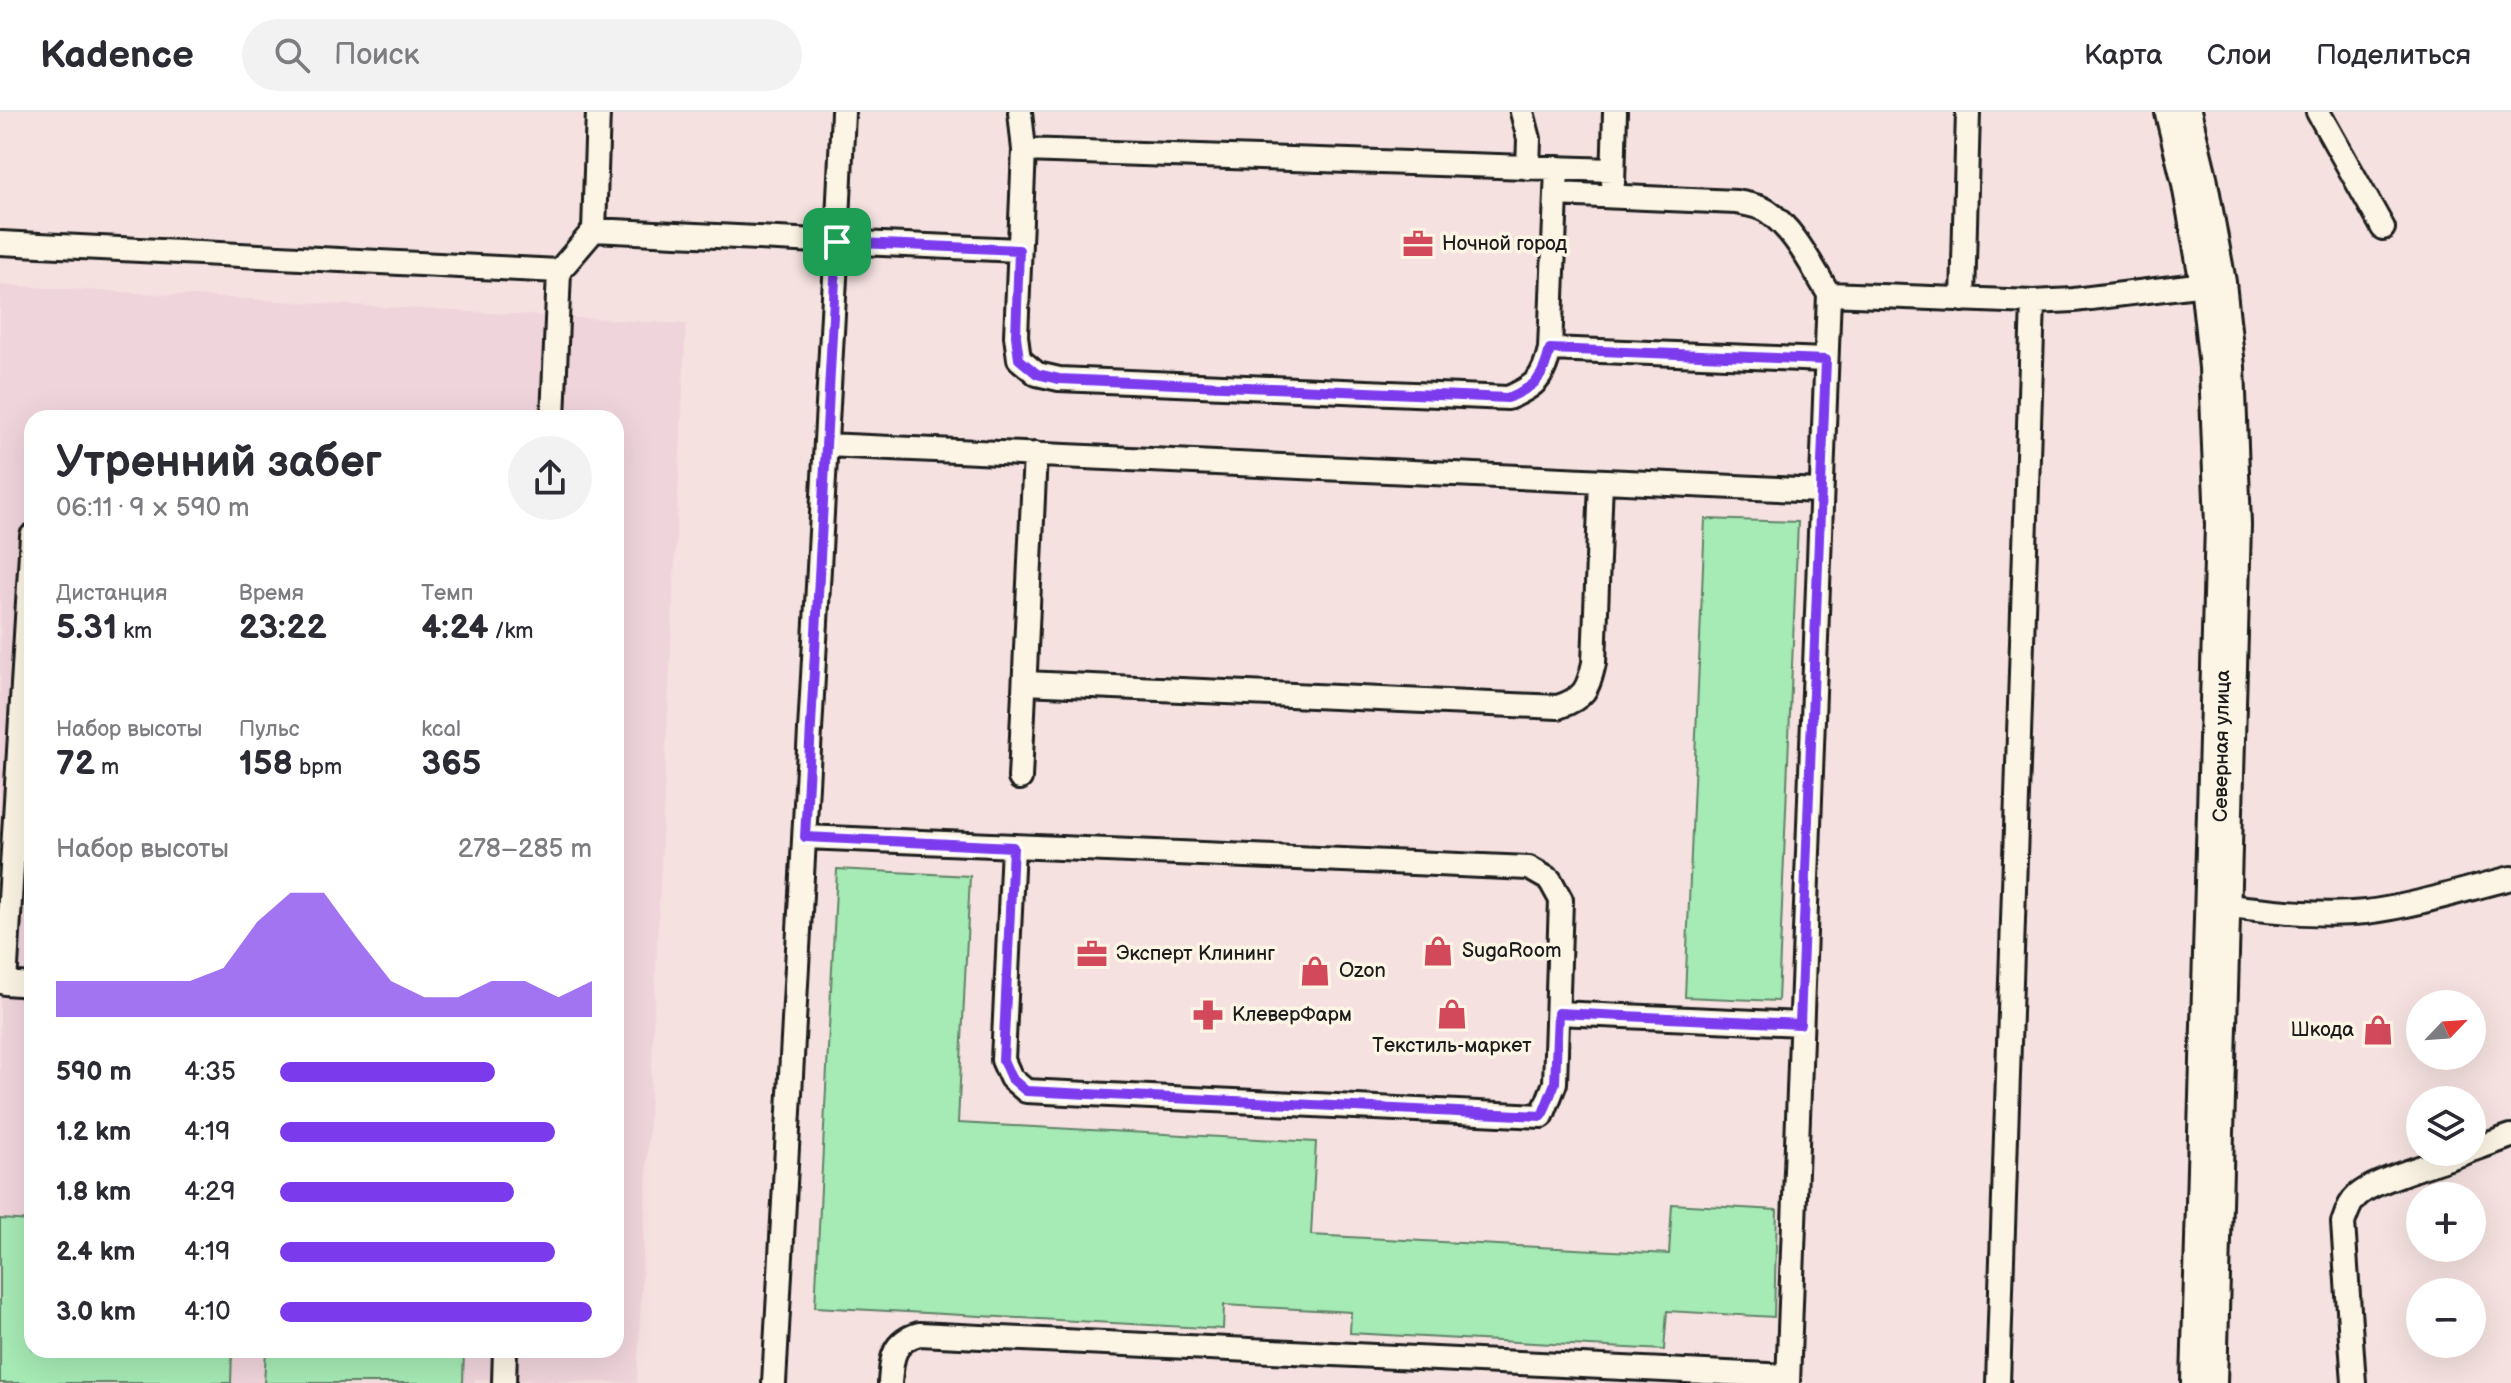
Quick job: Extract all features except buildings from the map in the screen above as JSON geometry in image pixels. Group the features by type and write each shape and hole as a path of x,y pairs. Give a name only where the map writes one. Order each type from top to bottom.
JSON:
{"main road":[{"name":"Северная улица","path":"2178,112 2194,178 2213,283 2222,367 2228,525 2204,1383"}],"lane":[{"path":"553,410 559,271 594,230 598,112"},
{"path":"774,1383 843,112"},
{"path":"1020,112 1024,150 1016,336 1019,359 1037,374 1059,379 1508,398 1530,388 1544,372 1550,349 1557,168"},
{"path":"1522,112 1529,139 1528,168"},
{"path":"1612,197 1615,112"},
{"path":"1963,300 1968,112"},
{"path":"2318,112 2383,228"},
{"path":"1024,150 1613,170"},
{"path":"890,1383 891,1363 896,1349 905,1338 919,1334 1788,1380 1829,294 1795,240 1766,210 1736,202 1556,194"},
{"path":"594,230 1019,250"},
{"path":"0,243 559,271"},
{"path":"1829,294 2033,302 2213,283"},
{"path":"1998,1383 2033,302"},
{"path":"1550,349 1826,360"},
{"path":"826,445 1820,491"},
{"path":"1020,778 1035,454"},
{"path":"1025,683 1558,707 1575,701 1588,686 1594,663 1601,481"},
{"path":"24,668 5,983 24,984"},
{"path":"805,837 1529,868 1550,880 1561,900 1555,1083 1542,1116 1026,1091 1011,1078 1003,1060 1013,847"},
{"path":"2218,905 2311,914 2367,911 2422,901 2511,878"},
{"path":"1558,1013 1800,1024"},
{"path":"2486,1145 2511,1136"},
{"path":"2354,1383 2343,1223 2358,1194 2428,1166"},
{"path":"504,1383 505,1358"}],"shaded area":[{"path":"0,285 686,324 637,1383 475,1379 474,1383 0,1383"}],"green space":[{"path":"1705,519 1798,522 1778,1001 1685,997"},
{"path":"837,869 970,876 958,1123 1316,1142 1311,1235 1669,1254 1672,1204 1777,1210 1774,1317 1667,1311 1664,1350 1350,1333 1351,1312 1224,1305 1223,1329 815,1307"},
{"path":"0,1219 24,1220 24,1358 232,1358 231,1383 0,1383"},
{"path":"266,1358 464,1358 463,1383 264,1383"}],"place":[{"name":"Ночной город","path":"1418,244"},
{"name":"SugaRoom","path":"1438,951"},
{"name":"Эксперт Клининг","path":"1092,954"},
{"name":"Ozon","path":"1315,971"},
{"name":"Текстиль-маркет","path":"1452,1014"},
{"name":"КлеверФарм","path":"1208,1015"},
{"name":"Шкода","path":"2378,1030"}],"route":[{"path":"837,242 1019,250 1016,336 1019,359 1037,374 1059,379 1508,398 1530,388 1544,372 1550,349 1826,360 1800,1024 1558,1013 1555,1083 1542,1116 1026,1091 1011,1078 1003,1060 1013,847 805,837 837,242"}]}
